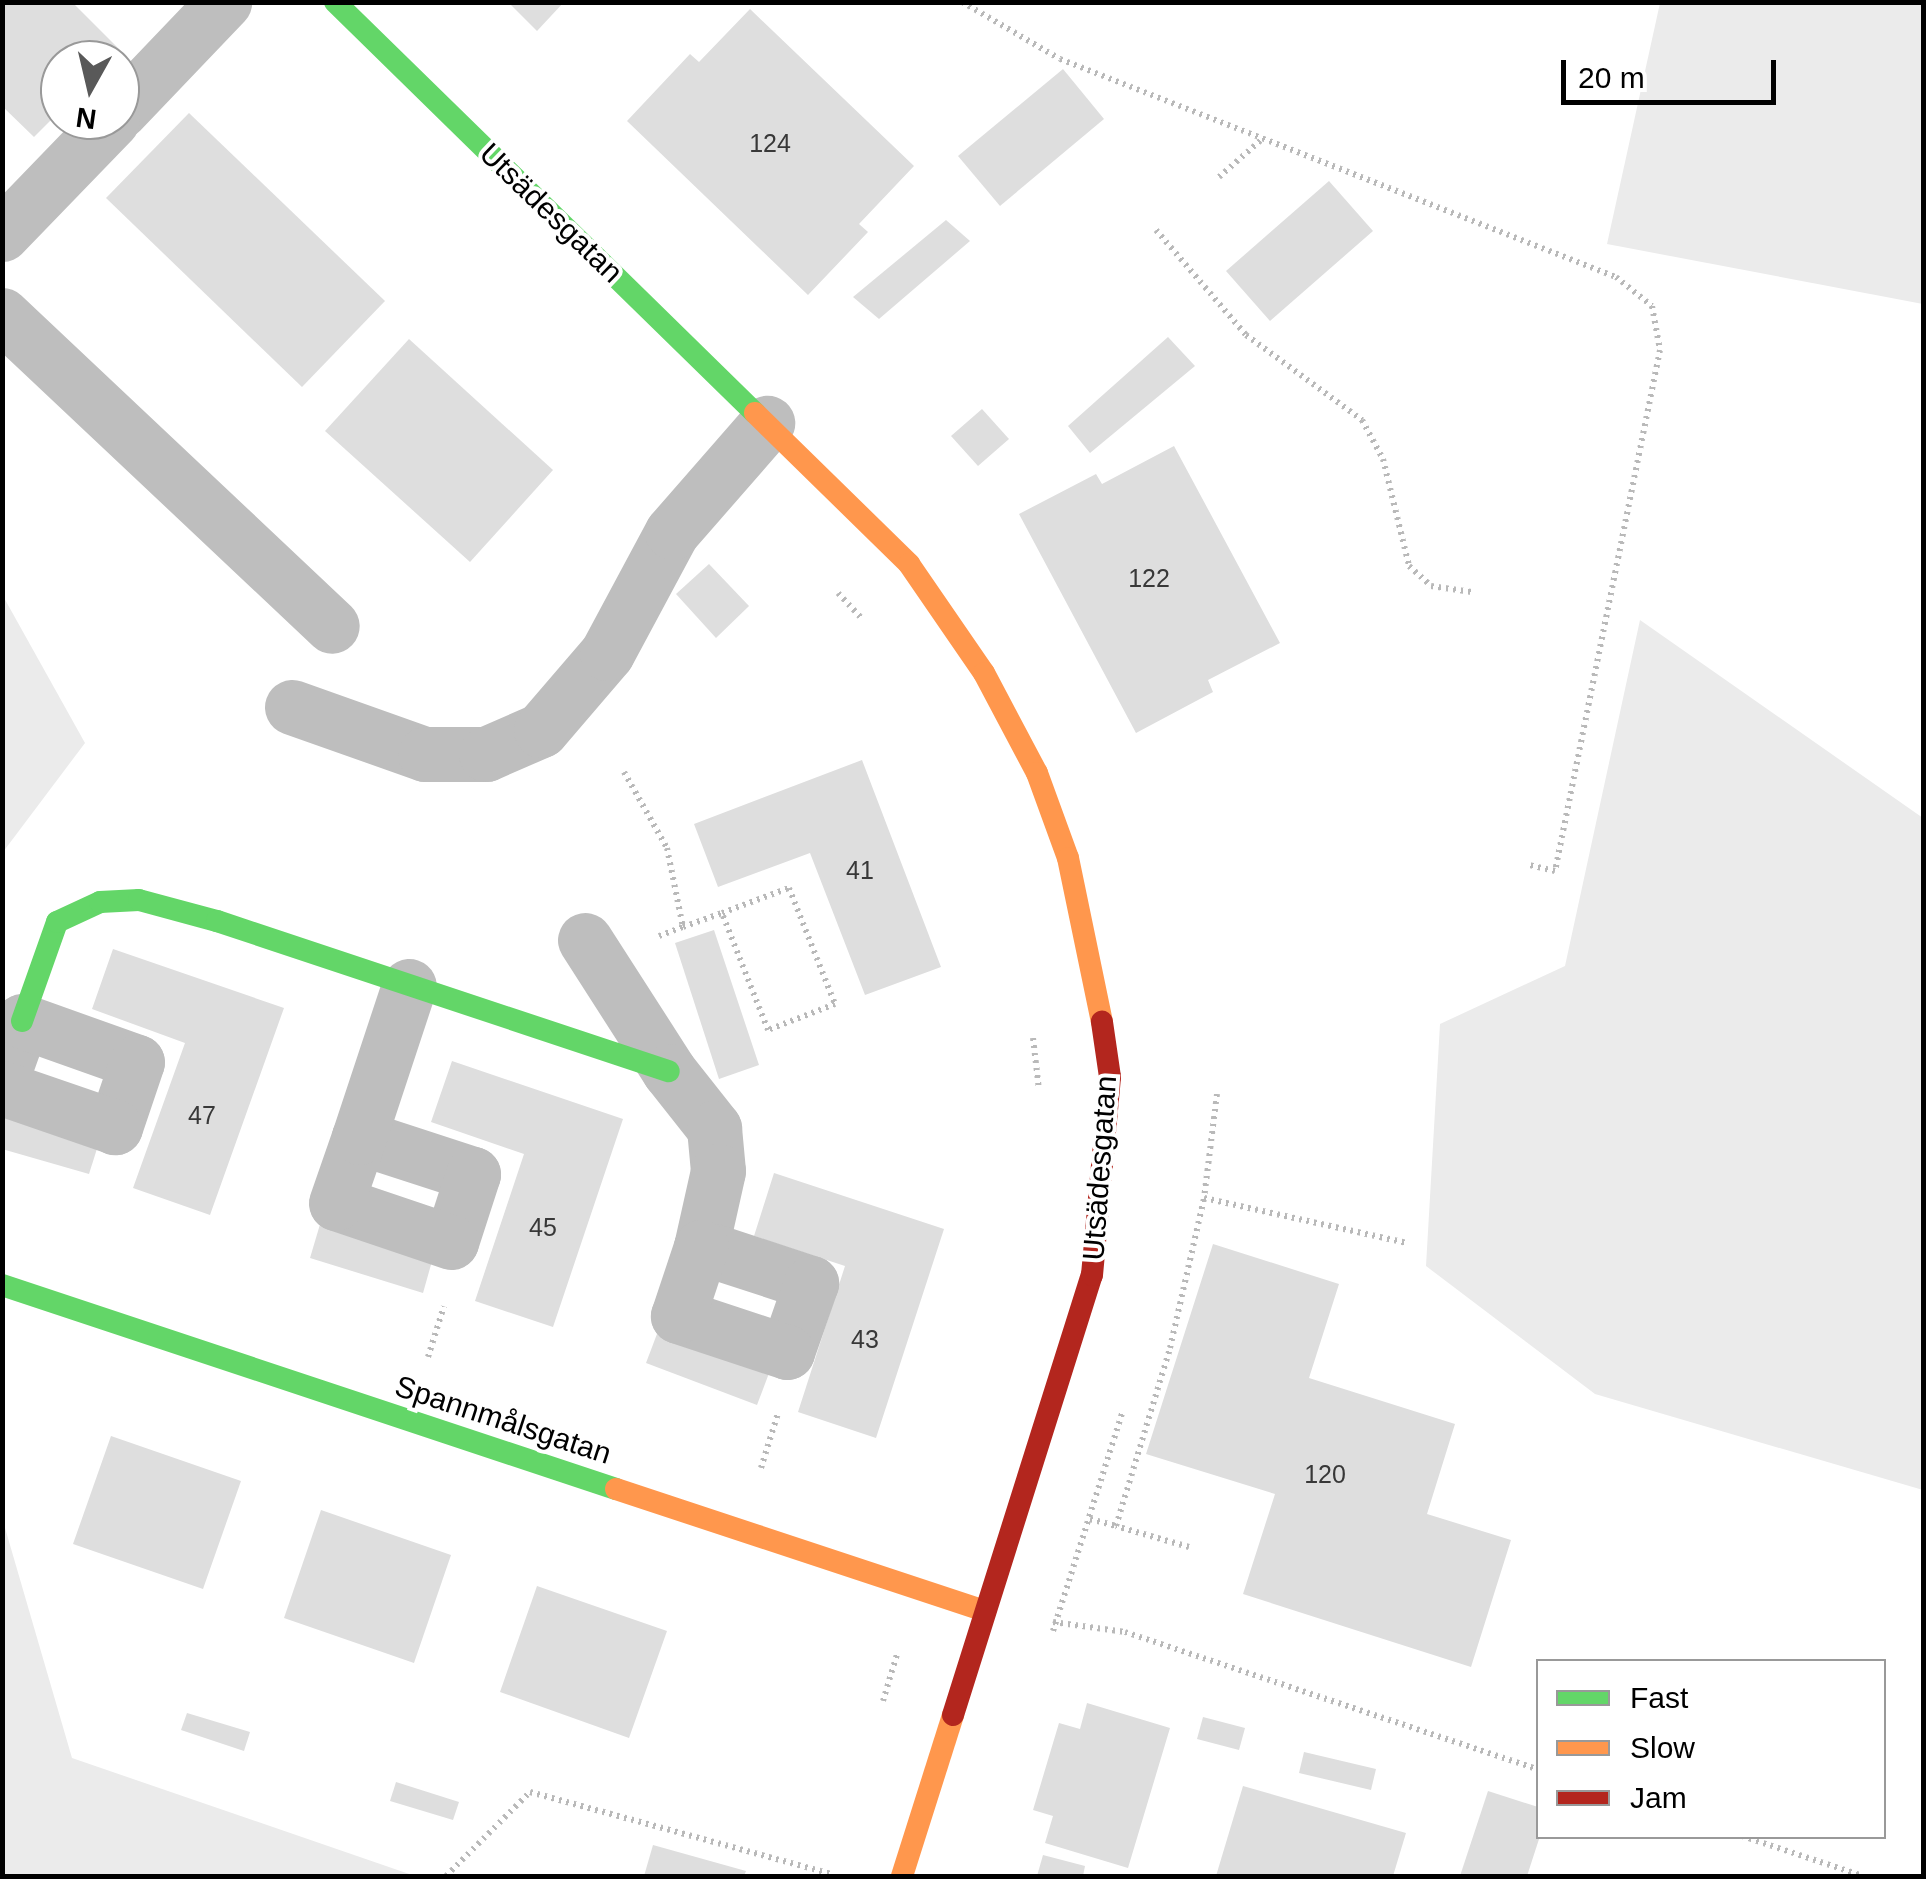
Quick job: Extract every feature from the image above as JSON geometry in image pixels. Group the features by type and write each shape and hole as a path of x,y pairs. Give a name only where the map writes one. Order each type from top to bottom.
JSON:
{"street":[{"path":"140,91 224,2"},
{"name":"Utsädesgatan","path":"335,2 909,564 984,673 1037,773 1068,858 1095,974 1110,1077 1092,1275 985,1611 912,1874"},
{"path":"2,234 93,140"},
{"path":"2,315 332,626"},
{"path":"292,707 426,754 486,754 540,730 607,653 672,532 768,422"},
{"path":"2,1076 57,922 100,902 139,900 218,921 669,1071"},
{"path":"591,950 669,1071 714,1128 718,1171 701,1246"},
{"path":"359,1136 410,986"},
{"path":"2,1088 114,1126 137,1062 22,1021"},
{"name":"Spannmålsgatan","path":"2,1285 985,1611"}],"path":[{"path":"962,2 1060,59 1616,277 1652,306 1660,350 1555,871 1529,865"},
{"path":"1219,178 1261,140"},
{"path":"1156,230 1246,336 1362,420 1383,459 1409,566 1430,586 1472,592"},
{"path":"827,581 865,622"},
{"path":"624,772 667,848 683,927"},
{"path":"591,950 683,927 789,888 835,1004 768,1030 722,913"},
{"path":"1033,1035 1040,1094"},
{"path":"1116,1526 1170,1348 1204,1198 1218,1094"},
{"path":"1204,1198 1407,1242"},
{"path":"1050,1640 1125,1403"},
{"path":"1090,1519 1189,1547"},
{"path":"882,1706 916,1588"},
{"path":"985,1611 1125,1632 1536,1768"},
{"path":"446,1876 530,1792 832,1875 838,1855"},
{"path":"1751,1839 1863,1876"}],"shaded area":[{"path":"1660,3 1923,3 1923,304 1607,244"},
{"path":"3,596 85,743 2,852"},
{"path":"1640,620 1923,818 1923,1490 1595,1394 1426,1266 1440,1024 1565,966"},
{"path":"3,1521 72,1758 415,1876 3,1876"}],"building":[{"path":"2,2 72,2 110,40 40,40 40,131 34,137 2,106"},
{"path":"508,2 564,2 537,31"},
{"path":"750,9 914,166 859,224 868,232 808,295 627,121 690,54 699,62"},
{"path":"1063,69 1104,119 1000,206 958,156"},
{"path":"189,113 385,301 302,387 106,198"},
{"path":"1329,181 1373,231 1270,321 1226,271"},
{"path":"946,220 970,241 879,319 853,297"},
{"path":"1168,337 1195,366 1090,453 1068,426"},
{"path":"409,339 553,470 470,562 325,431"},
{"path":"982,409 1009,439 978,466 951,436"},
{"path":"1174,446 1280,643 1208,680 1213,692 1136,733 1019,514 1096,474 1102,484"},
{"path":"709,564 749,606 716,638 676,594"},
{"path":"862,760 941,967 865,995 810,853 718,887 694,824"},
{"path":"714,930 759,1065 719,1079 675,943"},
{"path":"113,949 284,1008 210,1215 133,1188 185,1043 92,1009"},
{"path":"452,1061 623,1119 553,1327 475,1301 524,1154 431,1122"},
{"path":"2,1107 101,1136 89,1174 2,1149"},
{"path":"774,1173 944,1229 876,1438 798,1412 845,1266 754,1236"},
{"path":"321,1221 434,1254 423,1293 310,1258"},
{"path":"1213,1244 1339,1284 1309,1378 1455,1424 1427,1514 1511,1540 1471,1667 1243,1594 1275,1494 1146,1454"},
{"path":"660,1326 771,1368 757,1405 646,1363"},
{"path":"111,1436 241,1481 203,1589 73,1544"},
{"path":"321,1510 451,1555 414,1663 284,1618"},
{"path":"537,1586 667,1631 629,1738 500,1692"},
{"path":"1087,1703 1170,1728 1128,1868 1045,1843 1053,1816 1033,1810 1059,1723 1080,1729"},
{"path":"187,1713 250,1732 244,1751 181,1730"},
{"path":"1203,1717 1245,1728 1239,1750 1197,1739"},
{"path":"1304,1752 1376,1769 1371,1790 1299,1773"},
{"path":"396,1782 459,1802 453,1820 390,1801"},
{"path":"1243,1786 1406,1833 1393,1876 1216,1876"},
{"path":"1488,1791 1536,1806 1536,1839 1539,1839 1527,1876 1460,1876"},
{"path":"653,1845 746,1871 744,1876 644,1876"},
{"path":"1043,1855 1085,1866 1083,1876 1037,1876"}],"traffic: fast":[{"path":"335,2 755,413"},
{"path":"22,1021 57,922 100,902 139,900 217,921 669,1071"},
{"path":"2,1285 616,1489"}],"traffic: slow":[{"path":"755,413 909,564 984,673 1037,773 1068,858 1102,1022"},
{"path":"616,1489 985,1611"},
{"path":"902,1876 953,1715"}],"traffic: jam":[{"path":"953,1715 1092,1275 1110,1077 1102,1022"}]}
